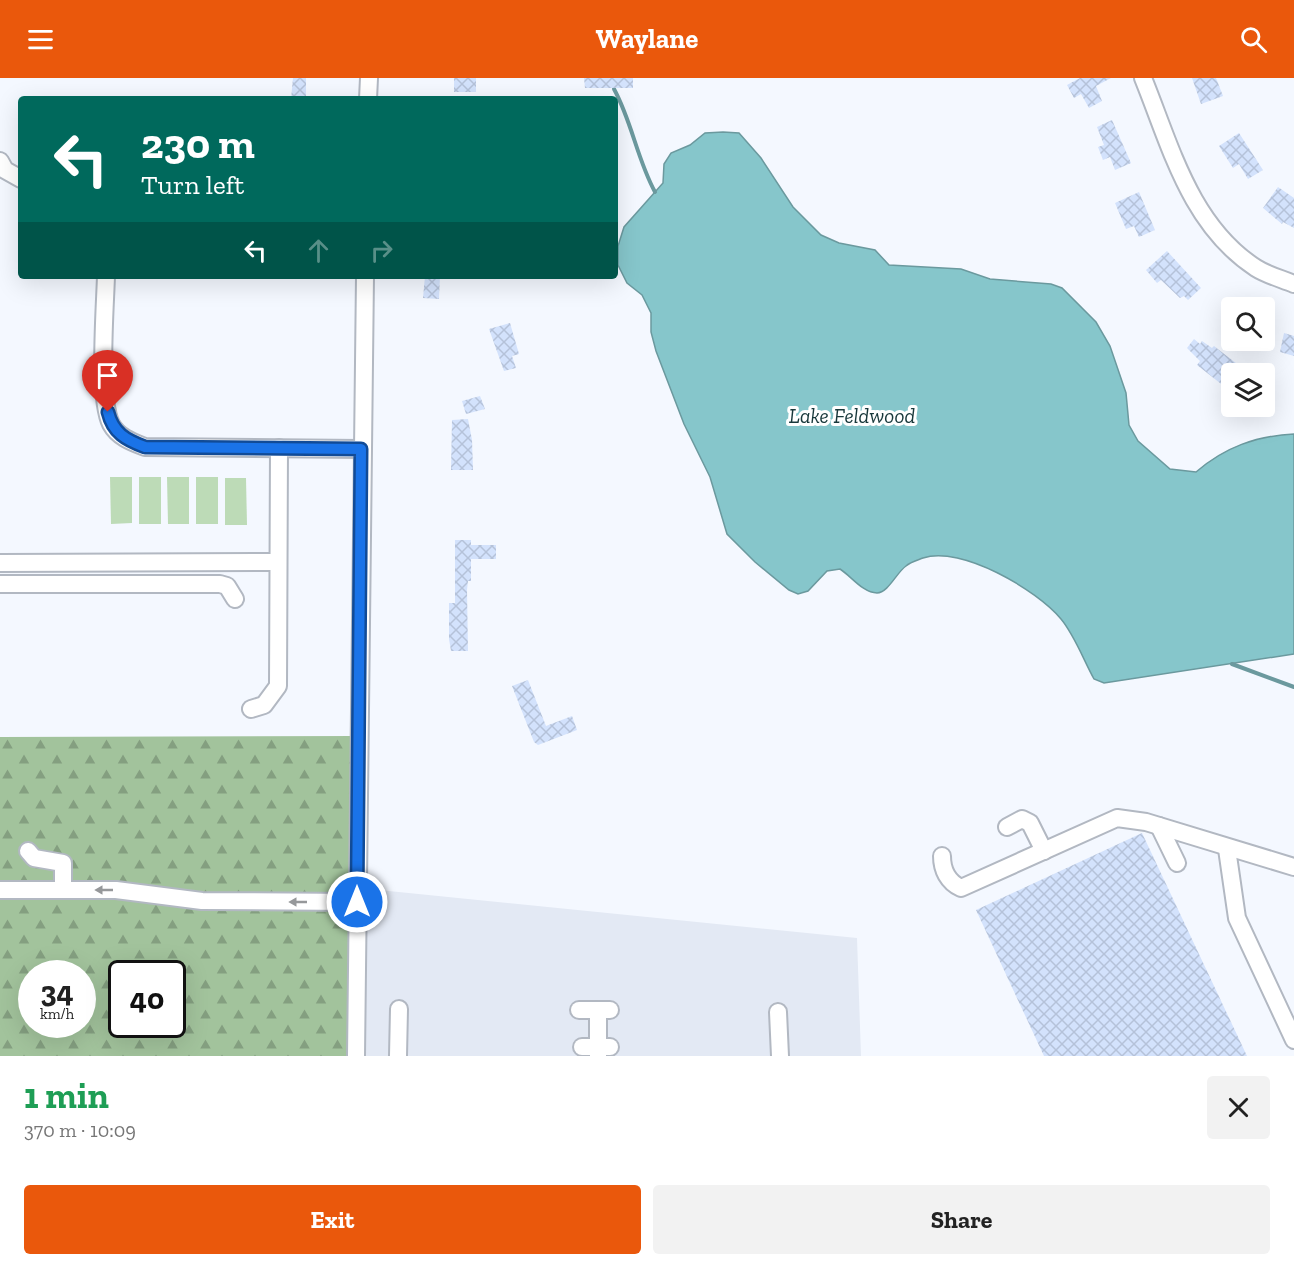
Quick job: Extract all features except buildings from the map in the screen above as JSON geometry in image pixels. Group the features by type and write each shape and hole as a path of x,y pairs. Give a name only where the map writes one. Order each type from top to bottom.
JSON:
{"street":[{"path":"368,96 369,78"},
{"path":"1143,78 1197,209 1232,249 1257,269 1294,284"},
{"path":"0,161 5,170 18,176"},
{"path":"106,279 104,399 111,425 125,439 145,447 361,449"},
{"path":"356,1056 361,449 365,279"},
{"path":"251,709 264,705 278,687 279,448"},
{"path":"0,563 278,562"},
{"path":"0,584 220,584 227,586 235,599"},
{"path":"942,856 942,864 951,883 961,888 1117,818 1159,826 1227,849 1294,867"},
{"path":"1007,827 1023,819 1030,823 1044,851"},
{"path":"1159,826 1177,863"},
{"path":"1227,849 1237,918 1294,1040"},
{"path":"28,851 34,858 63,863 63,890"},
{"path":"0,890 116,890 202,902 357,902"},
{"path":"398,1056 399,1009"},
{"path":"579,1010 604,1010 597,1050"},
{"path":"778,1011 780,1056"}],"shaded area":[{"path":"359,888 857,938 861,1056 351,1056"}],"green space":[{"path":"110,477 132,477 132,523 111,524"},
{"path":"139,477 161,477 161,524 139,524"},
{"path":"167,477 189,477 189,524 168,524"},
{"path":"196,477 218,477 218,524 196,524"},
{"path":"225,478 246,478 247,525 225,525"},
{"path":"358,736 351,1056 0,1056 0,737"}],"water":[{"name":"Lake Feldwood","path":"705,133 739,133 761,158 793,207 821,235 839,243 875,250 889,265 961,269 990,279 1051,284 1062,288 1096,322 1110,346 1126,393 1129,425 1138,441 1170,469 1196,472 1218,456 1242,444 1267,437 1294,434 1294,654 1104,683 1094,679 1071,633 1050,608 1017,584 977,564 939,556 923,558 908,565 885,590 877,593 862,587 840,569 827,571 808,591 798,594 789,590 755,562 727,534 710,477 684,424 656,351 651,332 651,313 642,295 627,283 618,265 618,246 624,227 663,183 664,164 671,153 690,145"}],"waterway":[{"path":"614,89 617,96"},
{"path":"618,98 655,192"},
{"path":"1232,664 1294,687"}],"route":[{"path":"108,412 111,425 125,439 145,447 361,449 357,902"}]}
